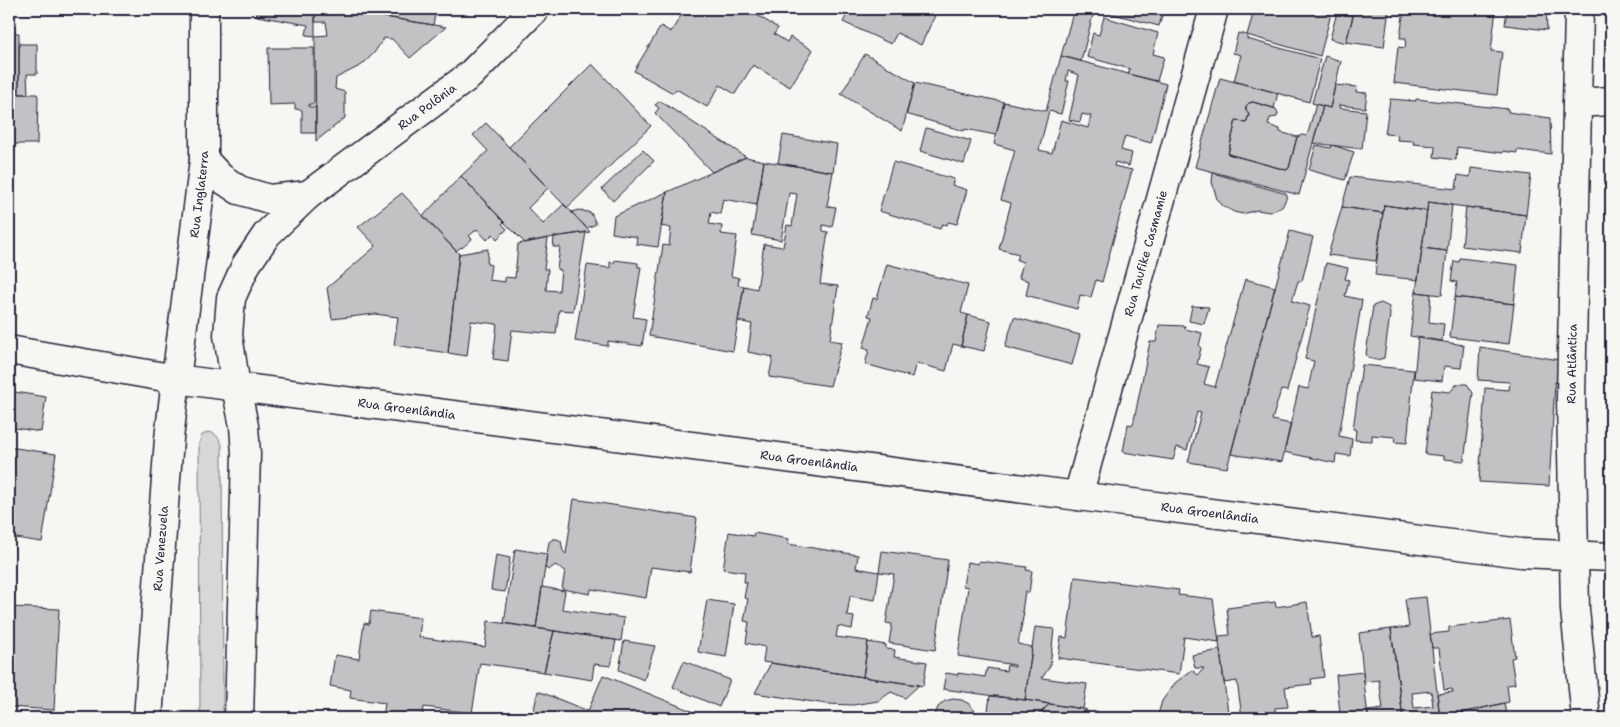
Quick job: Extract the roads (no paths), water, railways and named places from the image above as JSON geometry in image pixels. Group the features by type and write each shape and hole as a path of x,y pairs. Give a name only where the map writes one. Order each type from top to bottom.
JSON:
{"street":[{"name":"Rua Inglaterra","path":"176,379 204,160 204,9"},
{"name":"Rua Polônia","path":"236,387 228,335 231,298 246,265 267,234 308,195 470,75 535,9"},
{"name":"Rua Taufike Casmamie","path":"1078,496 1214,9"},
{"name":"Rua Atlântica","path":"1579,9 1571,398 1575,610 1586,718"},
{"path":"1577,103 1611,101"},
{"path":"204,160 221,178 239,190 269,199 308,195"},
{"name":"Rua Groenlândia","path":"9,350 176,379 1078,496 1521,553 1611,557"},
{"name":"Rua Venezuela","path":"148,718 168,439 176,379"},
{"path":"236,387 244,426 246,454 239,718"}]}
